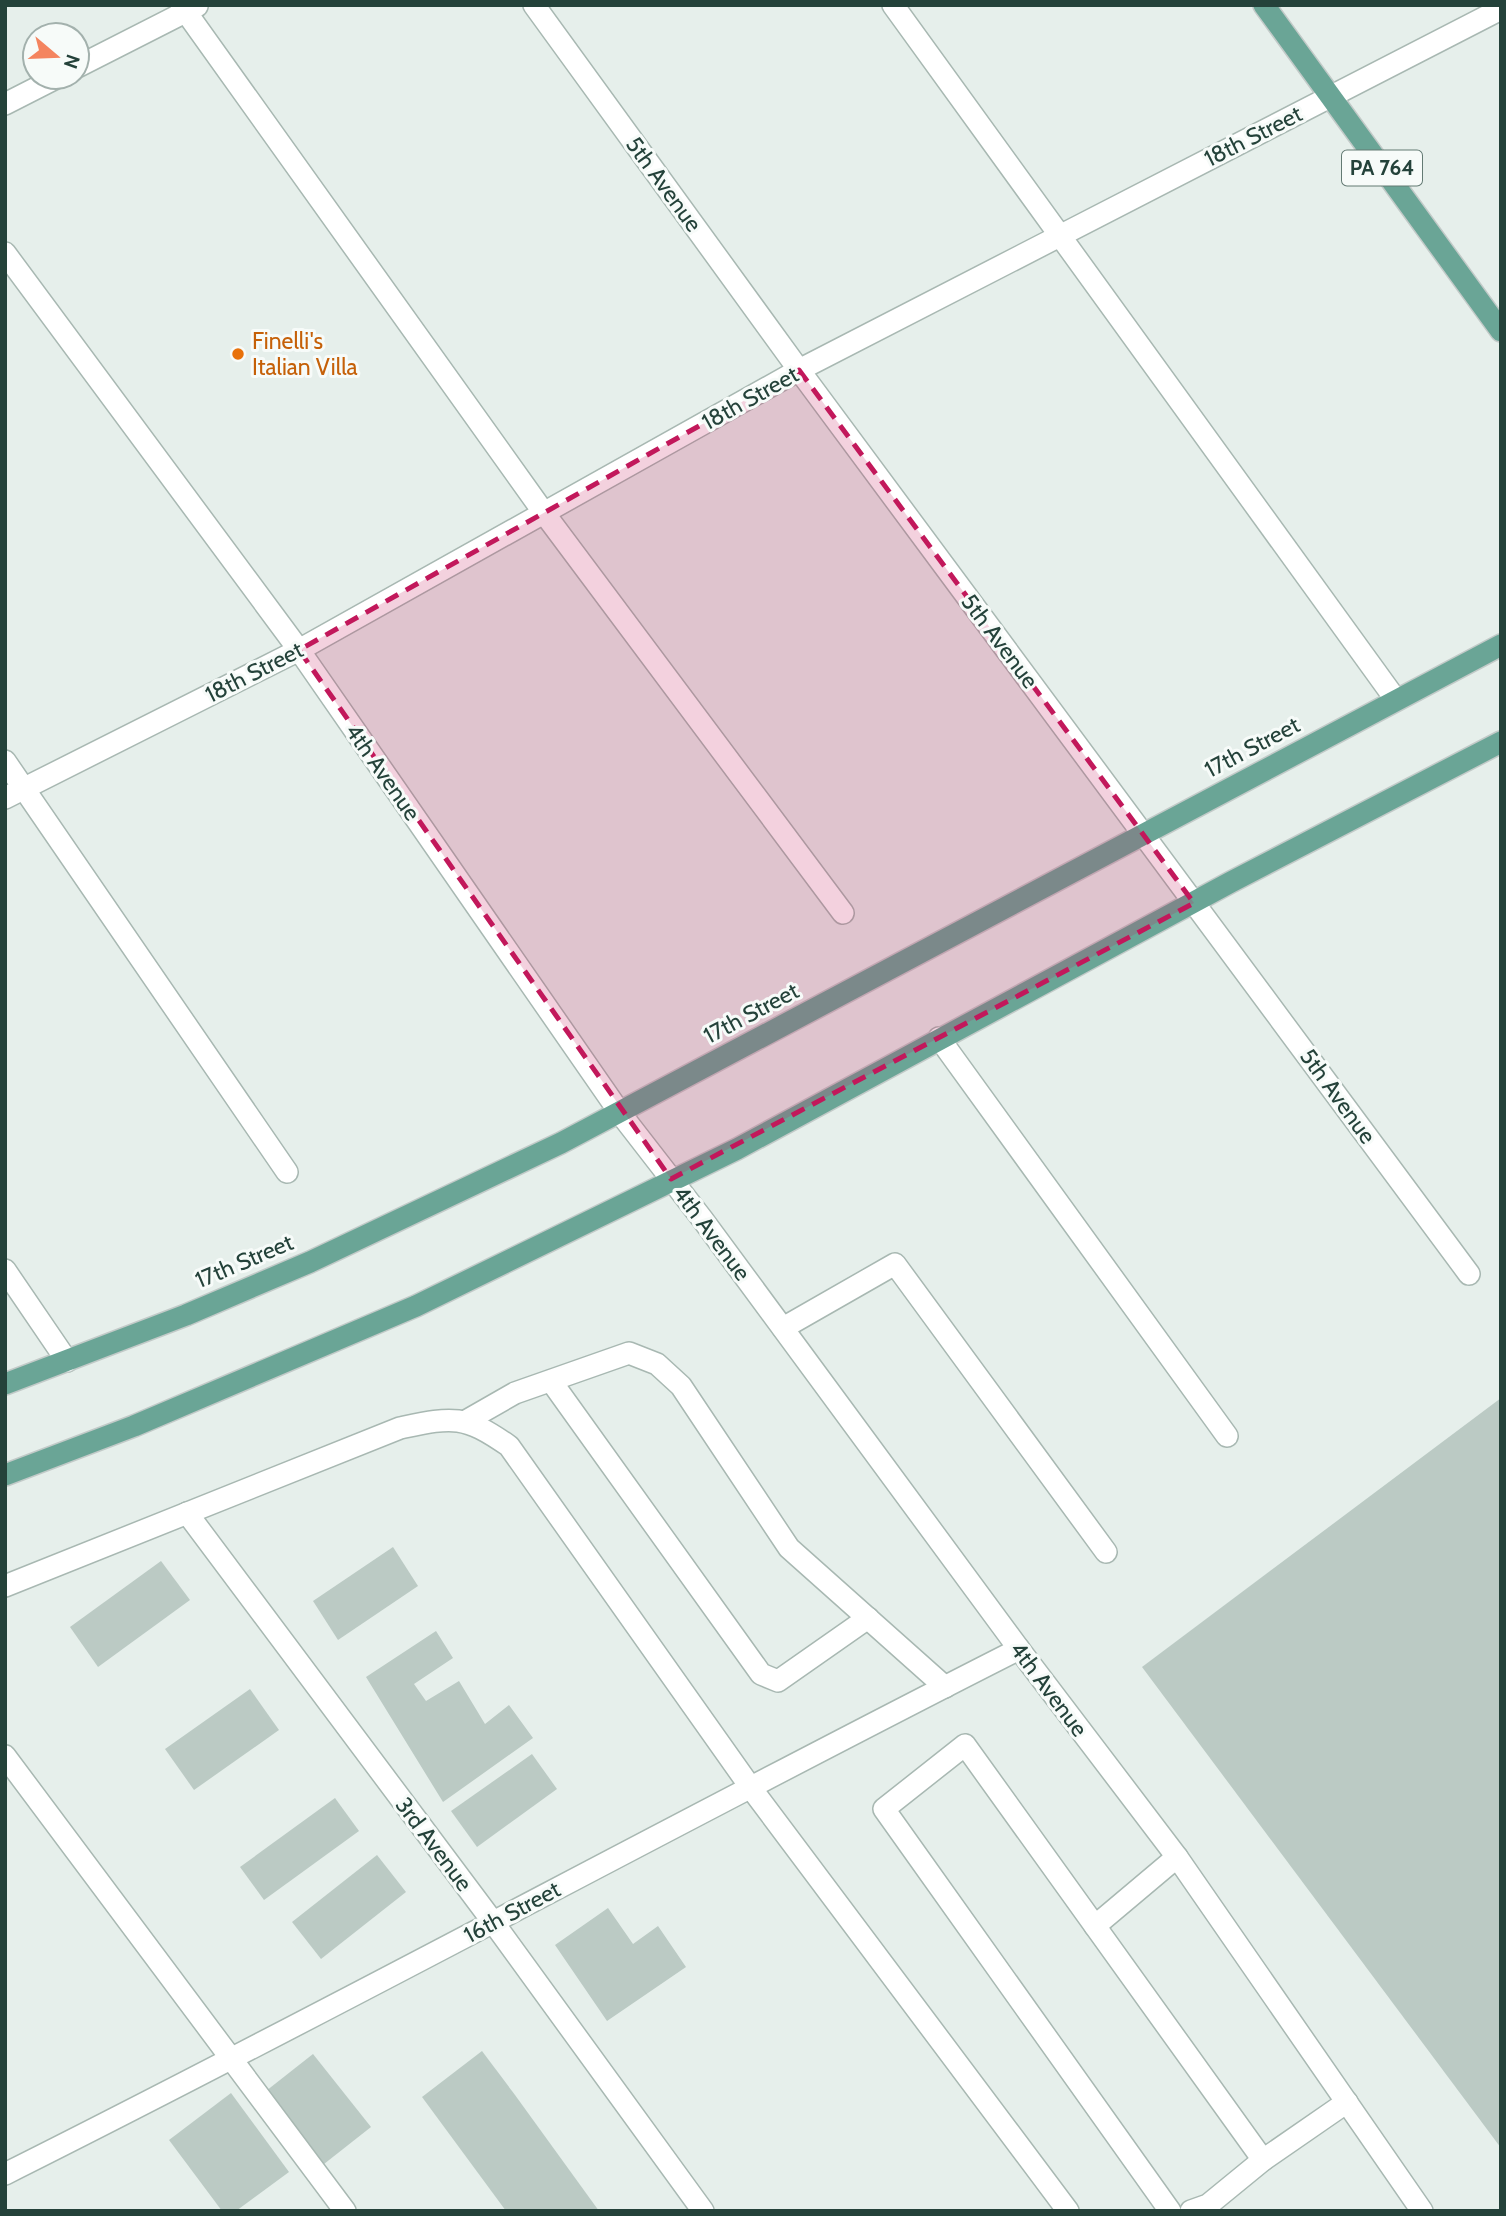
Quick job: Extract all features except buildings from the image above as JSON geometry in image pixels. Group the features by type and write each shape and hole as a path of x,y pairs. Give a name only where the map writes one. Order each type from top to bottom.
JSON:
{"main road":[{"name":"PA 764","path":"1264,5 1501,331"},
{"name":"17th Street","path":"5,1384 186,1315 310,1262 620,1112 1501,645"},
{"path":"5,1475 134,1426 416,1306 737,1149 939,1038 1501,742"}],"street":[{"name":"5th Avenue","path":"534,5 799,370 1469,1274"},
{"path":"893,5 1396,700"},
{"path":"91,59 188,7 544,513 843,913"},
{"name":"18th Street","path":"15,793 299,650 799,370 1501,9"},
{"path":"5,104 31,91"},
{"name":"4th Avenue","path":"5,253 299,650 620,1112 1177,1857 1422,2211"},
{"path":"5,761 15,793 287,1172"},
{"path":"939,1038 1227,1436"},
{"path":"783,1328 895,1264 1106,1552"},
{"path":"5,1270 67,1361"},
{"path":"467,1421 515,1394 629,1353 657,1364 681,1385 789,1548 945,1687"},
{"path":"551,1381 761,1674 778,1681 868,1618"},
{"path":"5,1586 400,1429 444,1419 467,1421 509,1446 751,1788 1068,2211"},
{"name":"3rd Avenue","path":"187,1513 493,1922 703,2211"},
{"name":"16th Street","path":"5,2174 231,2061 1019,1649"},
{"path":"1170,2211 884,1810 965,1745 1263,2160"},
{"path":"5,1756 345,2211"},
{"path":"1095,1926 1177,1857"},
{"path":"1191,2211 1208,2205 1263,2160 1347,2102"}],"highlighted area":[{"path":"799,370 1194,903 671,1179 299,650"}],"place":[{"name":"Finelli's Italian Villa","path":"238,354"}]}
